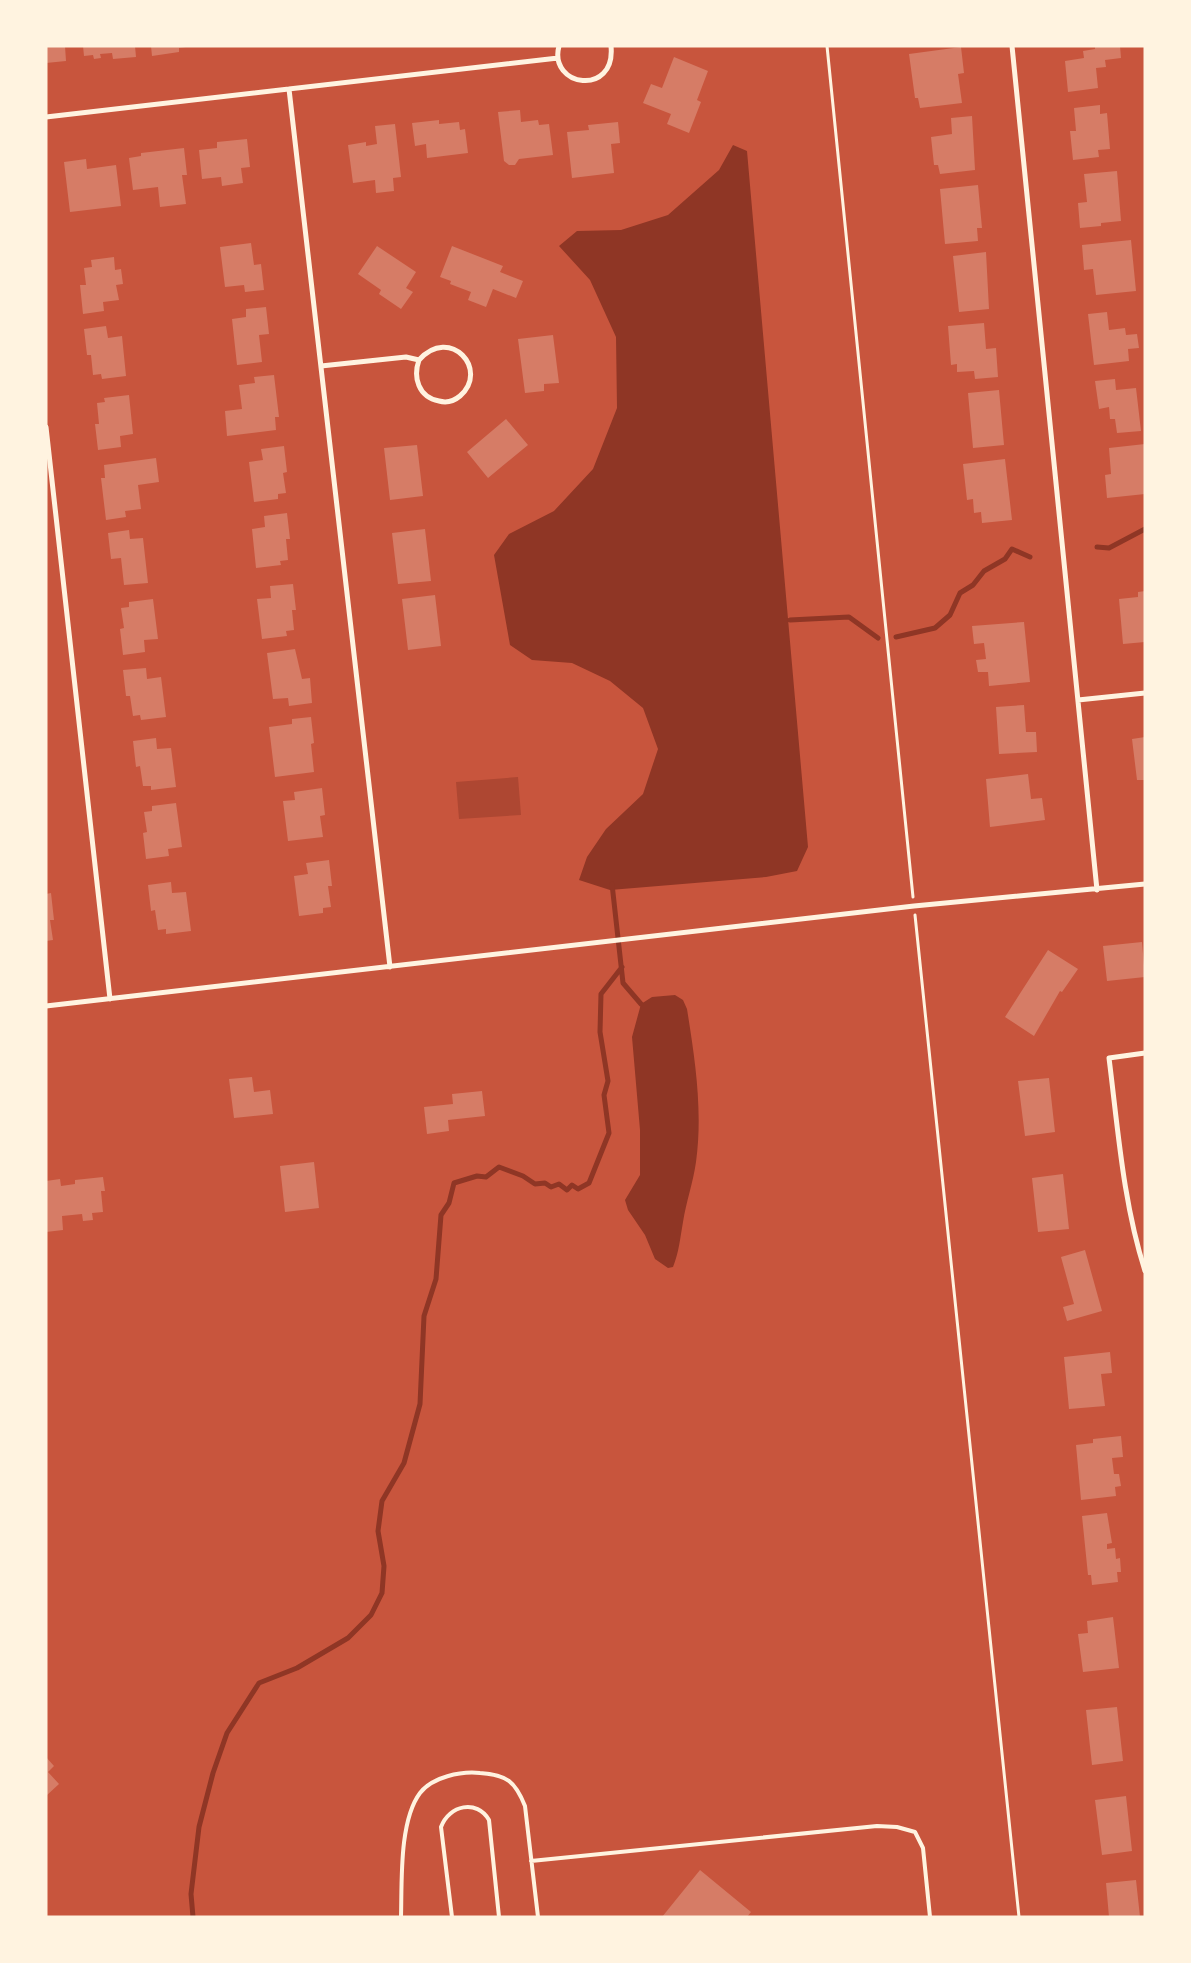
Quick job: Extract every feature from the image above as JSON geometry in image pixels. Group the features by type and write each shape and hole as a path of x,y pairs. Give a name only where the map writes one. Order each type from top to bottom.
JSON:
{"street":[{"path":"559,46 558,58 565,73 572,78 589,81 605,72 610,64 610,46"},
{"path":"1012,46 1097,890"},
{"path":"46,117 558,58"},
{"path":"289,89 390,967"},
{"path":"443,346 460,352 470,366 469,384 465,391 451,401 442,402 433,400 425,395 416,378 419,360 434,348 443,346"},
{"path":"321,366 406,357 419,360"},
{"path":"46,427 110,999"},
{"path":"1078,700 1145,693"},
{"path":"46,1006 914,906 1145,884"},
{"path":"1145,1053 1109,1058 1127,1197 1136,1241 1145,1271"}],"lane":[{"path":"401,1917 408,1822 420,1793 429,1784 442,1777 476,1773 495,1775 508,1779 518,1790 525,1806 538,1917"},
{"path":"452,1917 442,1827 445,1817 453,1810 463,1807 476,1808 484,1812 489,1820 499,1917"},
{"path":"531,1860 877,1826 897,1828 915,1832 923,1848 930,1917"}],"path":[{"path":"827,46 1019,1917"}],"shaded area":[{"path":"733,145 747,151 808,847 797,871 766,877 610,890 579,880 587,857 606,829 643,794 658,749 643,708 610,681 572,663 532,660 510,645 494,555 509,534 554,511 593,469 617,408 616,337 590,280 559,246 577,231 621,230 668,215 719,170"},
{"path":"518,777 521,815 459,819 456,782"},
{"path":"675,995 683,1000 687,1009 695,1066 699,1124 696,1162 678,1251 673,1267 668,1268 655,1259 645,1235 628,1210 625,1200 640,1175 640,1130 632,1037 641,1004 652,997"}],"building":[{"path":"46,46 65,46 66,61 46,63"},
{"path":"83,46 135,46 136,57 113,59 112,53 100,54 101,58 94,59 93,55 84,56"},
{"path":"151,46 186,47 179,48 179,52 152,56"},
{"path":"1095,46 1120,46 1121,58 1105,60 1106,67 1096,68 1098,88 1068,92 1065,61 1084,58 1083,51 1095,49"},
{"path":"961,47 964,73 958,74 962,103 920,108 918,98 915,98 909,54"},
{"path":"674,57 708,71 697,100 701,102 689,133 667,124 671,114 643,103 651,84 662,88"},
{"path":"1100,105 1100,114 1107,113 1110,149 1098,150 1099,157 1073,160 1070,131 1076,131 1074,108"},
{"path":"520,110 521,122 538,120 539,125 549,124 553,155 519,159 515,165 509,165 504,161 498,112"},
{"path":"972,116 975,170 940,174 938,165 934,165 931,137 952,134 951,118"},
{"path":"439,120 439,124 459,122 460,130 465,129 468,153 427,158 426,144 415,146 412,123"},
{"path":"618,122 620,143 611,144 614,173 572,178 567,132 589,130 588,125"},
{"path":"395,124 401,177 393,178 394,191 376,193 375,180 353,183 348,145 366,142 366,146 377,144 375,126"},
{"path":"247,139 250,167 241,168 243,183 222,186 221,177 202,179 199,150 217,148 217,142"},
{"path":"184,148 187,175 182,175 186,204 160,207 158,187 133,190 129,158 141,156 141,153"},
{"path":"86,159 87,169 116,165 121,206 70,212 64,162"},
{"path":"1117,171 1121,221 1101,223 1101,226 1080,228 1078,203 1087,202 1084,174"},
{"path":"978,185 982,228 977,228 978,241 945,244 940,189"},
{"path":"1131,240 1136,291 1096,295 1093,269 1084,270 1082,245"},
{"path":"251,243 254,265 261,264 264,290 245,292 244,285 225,287 220,247"},
{"path":"377,246 416,272 406,288 413,292 401,309 379,294 381,290 358,274"},
{"path":"452,246 503,266 500,272 523,281 516,298 493,289 486,307 468,300 471,292 450,284 451,281 440,277"},
{"path":"986,252 989,309 959,312 953,256"},
{"path":"114,257 115,270 121,269 123,284 116,285 119,300 103,302 104,311 83,314 80,285 86,285 84,268 92,267 91,260"},
{"path":"266,307 269,334 259,335 262,362 237,365 232,319 246,317 246,309"},
{"path":"1107,312 1109,330 1125,328 1126,335 1137,334 1139,348 1128,349 1129,361 1094,365 1088,314"},
{"path":"984,323 986,349 996,348 998,377 975,379 974,371 957,372 957,364 951,365 948,326"},
{"path":"106,326 108,338 122,336 126,376 102,379 101,374 93,375 91,355 87,355 84,329"},
{"path":"553,335 559,383 544,384 544,391 525,393 518,339"},
{"path":"274,375 279,417 275,417 276,430 227,436 225,411 242,409 239,385 255,383 254,377"},
{"path":"1115,379 1116,390 1136,388 1141,431 1117,433 1115,419 1110,419 1109,407 1099,409 1095,381"},
{"path":"999,390 1004,445 973,448 968,393"},
{"path":"129,395 133,434 120,436 121,447 98,450 95,424 99,424 97,403 105,402 104,398"},
{"path":"506,419 528,445 488,478 467,452"},
{"path":"1145,444 1145,494 1107,498 1105,475 1111,474 1109,448"},
{"path":"417,445 423,496 390,500 384,448"},
{"path":"284,446 287,472 283,473 286,493 278,494 278,499 254,502 249,462 263,460 261,449"},
{"path":"156,458 159,482 138,485 141,509 125,511 126,517 106,520 101,478 105,478 104,465"},
{"path":"1005,459 1012,520 982,523 981,512 974,513 973,499 967,500 963,464"},
{"path":"287,513 290,539 286,539 288,560 280,561 281,565 256,568 252,529 265,527 264,516"},
{"path":"425,529 431,581 398,584 392,533"},
{"path":"129,530 130,539 143,538 148,583 124,585 121,558 111,559 108,533"},
{"path":"293,584 296,610 292,610 294,630 286,631 287,636 262,639 257,599 271,598 270,586"},
{"path":"1145,591 1145,642 1123,644 1119,599 1138,597 1138,592"},
{"path":"435,595 441,646 408,650 402,599"},
{"path":"153,599 158,639 144,640 145,652 123,655 120,629 124,628 121,608 129,607 129,602"},
{"path":"1024,622 1030,682 989,686 988,672 978,672 976,660 986,659 984,643 974,644 972,626"},
{"path":"295,649 302,679 310,678 312,703 289,706 288,698 273,699 267,653"},
{"path":"146,668 147,679 161,677 166,717 141,720 140,715 133,716 130,696 126,696 123,670"},
{"path":"1024,705 1026,732 1036,732 1037,752 999,754 996,707"},
{"path":"311,717 314,743 311,744 314,772 275,777 269,727 292,724 292,719"},
{"path":"1145,737 1145,780 1137,780 1132,739"},
{"path":"156,738 157,749 171,748 176,787 151,790 151,786 143,786 140,766 136,767 133,741"},
{"path":"1028,774 1031,799 1042,798 1045,820 990,827 986,779"},
{"path":"322,788 325,815 320,816 323,837 288,841 283,801 295,800 294,792"},
{"path":"176,803 182,847 168,849 169,856 146,859 143,833 147,832 144,812 152,811 152,806"},
{"path":"329,860 332,886 328,886 331,907 323,908 323,913 299,916 294,876 308,874 306,863"},
{"path":"171,882 172,893 186,892 191,931 166,934 166,929 158,930 155,910 151,911 148,885"},
{"path":"51,893 54,920 50,920 53,940 46,941 46,894"},
{"path":"1142,942 1145,977 1107,981 1103,946"},
{"path":"1048,950 1078,969 1062,992 1060,991 1034,1036 1005,1017"},
{"path":"252,1077 254,1092 270,1090 273,1114 234,1118 229,1079"},
{"path":"1049,1078 1055,1132 1025,1136 1018,1081"},
{"path":"482,1091 485,1116 448,1120 449,1131 427,1134 424,1107 453,1104 452,1094"},
{"path":"314,1162 319,1208 285,1212 280,1166"},
{"path":"1063,1174 1069,1229 1038,1232 1032,1178"},
{"path":"103,1177 105,1191 101,1191 103,1212 92,1213 93,1220 83,1221 82,1214 62,1216 63,1230 46,1232 46,1181 60,1179 61,1186 75,1184 75,1180"},
{"path":"1085,1250 1102,1311 1067,1321 1063,1307 1074,1304 1061,1257"},
{"path":"1110,1352 1112,1373 1101,1374 1105,1406 1069,1409 1064,1357"},
{"path":"1121,1436 1123,1457 1112,1458 1114,1474 1119,1474 1121,1486 1115,1487 1116,1496 1081,1500 1076,1445 1093,1443 1093,1439"},
{"path":"1107,1513 1112,1543 1107,1544 1107,1549 1115,1548 1116,1559 1120,1558 1121,1572 1117,1572 1118,1582 1092,1585 1091,1575 1088,1575 1082,1516"},
{"path":"1113,1617 1119,1668 1083,1672 1078,1634 1088,1633 1087,1621"},
{"path":"1117,1707 1123,1761 1092,1765 1086,1710"},
{"path":"46,1757 54,1766 48,1772 59,1784 46,1796"},
{"path":"1126,1796 1132,1851 1102,1855 1095,1800"},
{"path":"700,1870 751,1912 747,1917 662,1917"},
{"path":"1136,1880 1140,1917 1109,1917 1106,1883"}],"waterway":[{"path":"1097,547 1109,548 1145,529"},
{"path":"896,637 935,628 950,615 960,593 973,585 984,571 1005,559 1012,549 1030,557"},
{"path":"790,620 849,617 878,638"},
{"path":"612,884 623,983 641,1004"},
{"path":"193,1917 191,1894 199,1827 213,1773 227,1733 259,1683 297,1668 348,1638 371,1615 382,1593 384,1566 378,1531 382,1501 404,1463 420,1404 424,1316 436,1279 441,1215 449,1203 454,1183 477,1176 486,1177 499,1167 523,1176 535,1184 545,1183 551,1187 559,1184 567,1190 572,1185 578,1189 589,1183 609,1133 604,1095 608,1081 600,1032 601,994 622,967"}]}
